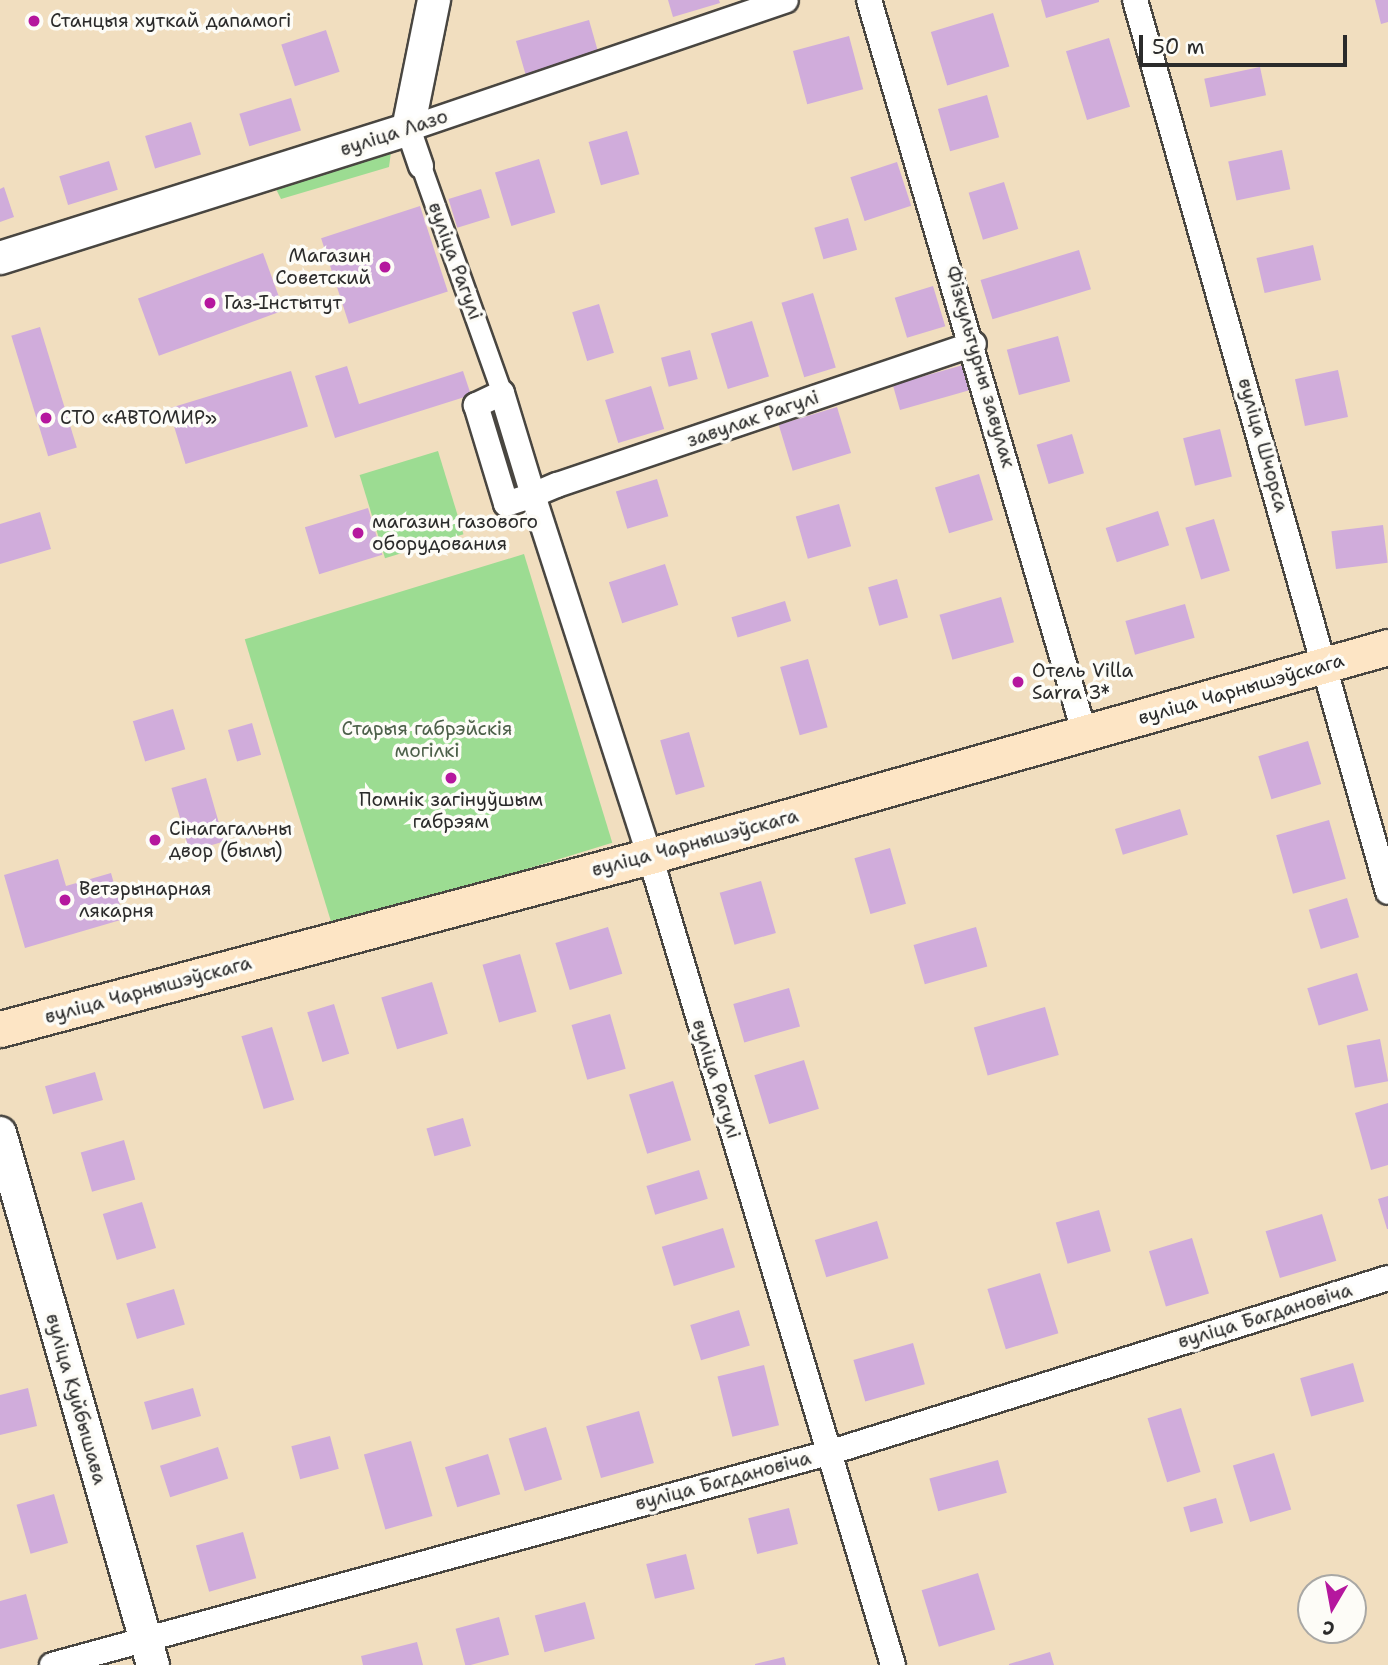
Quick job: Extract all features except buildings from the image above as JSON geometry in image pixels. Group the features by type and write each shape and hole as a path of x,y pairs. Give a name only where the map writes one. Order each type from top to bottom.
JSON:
{"main road":[{"name":"вуліца Чарнышэўскага","path":"0,1029 650,856 1085,735 1388,647"}],"street":[{"path":"408,129 434,0"},
{"name":"вуліца Лазо","path":"0,258 408,129 786,0"},
{"name":"Фізкультурны завулак","path":"869,0 974,344 1085,735"},
{"name":"вуліца Шчорса","path":"1135,0 1326,664 1388,891"},
{"name":"вуліца Рагулі","path":"408,129 502,393 650,856 893,1665"},
{"name":"завулак Рагулі","path":"533,495 974,344"},
{"name":"вуліца Куйбышава","path":"0,1133 149,1652"},
{"name":"вуліца Багдановіча","path":"52,1665 149,1652 828,1452 1388,1278"}],"green space":[{"path":"391,152 389,167 281,199 276,189"},
{"path":"438,451 463,534 385,558 360,475"},
{"name":"Старыя габрэйскія могілкі","path":"524,554 612,843 333,928 245,639"}],"place":[{"name":"Станцыя хуткай дапамогі","path":"34,21"},
{"name":"Магазин Советский","path":"385,267"},
{"name":"Газ-Інстытут","path":"210,303"},
{"name":"СТО «АВТОМИР»","path":"46,418"},
{"name":"магазин газового оборудования","path":"358,533"},
{"name":"Отель Villa Sarra 3*","path":"1018,682"},
{"name":"Помнік загінуўшым габрэям","path":"451,778"},
{"name":"Сінагагальны двор (былы)","path":"155,840"},
{"name":"Ветэрынарная лякарня","path":"65,900"}]}
